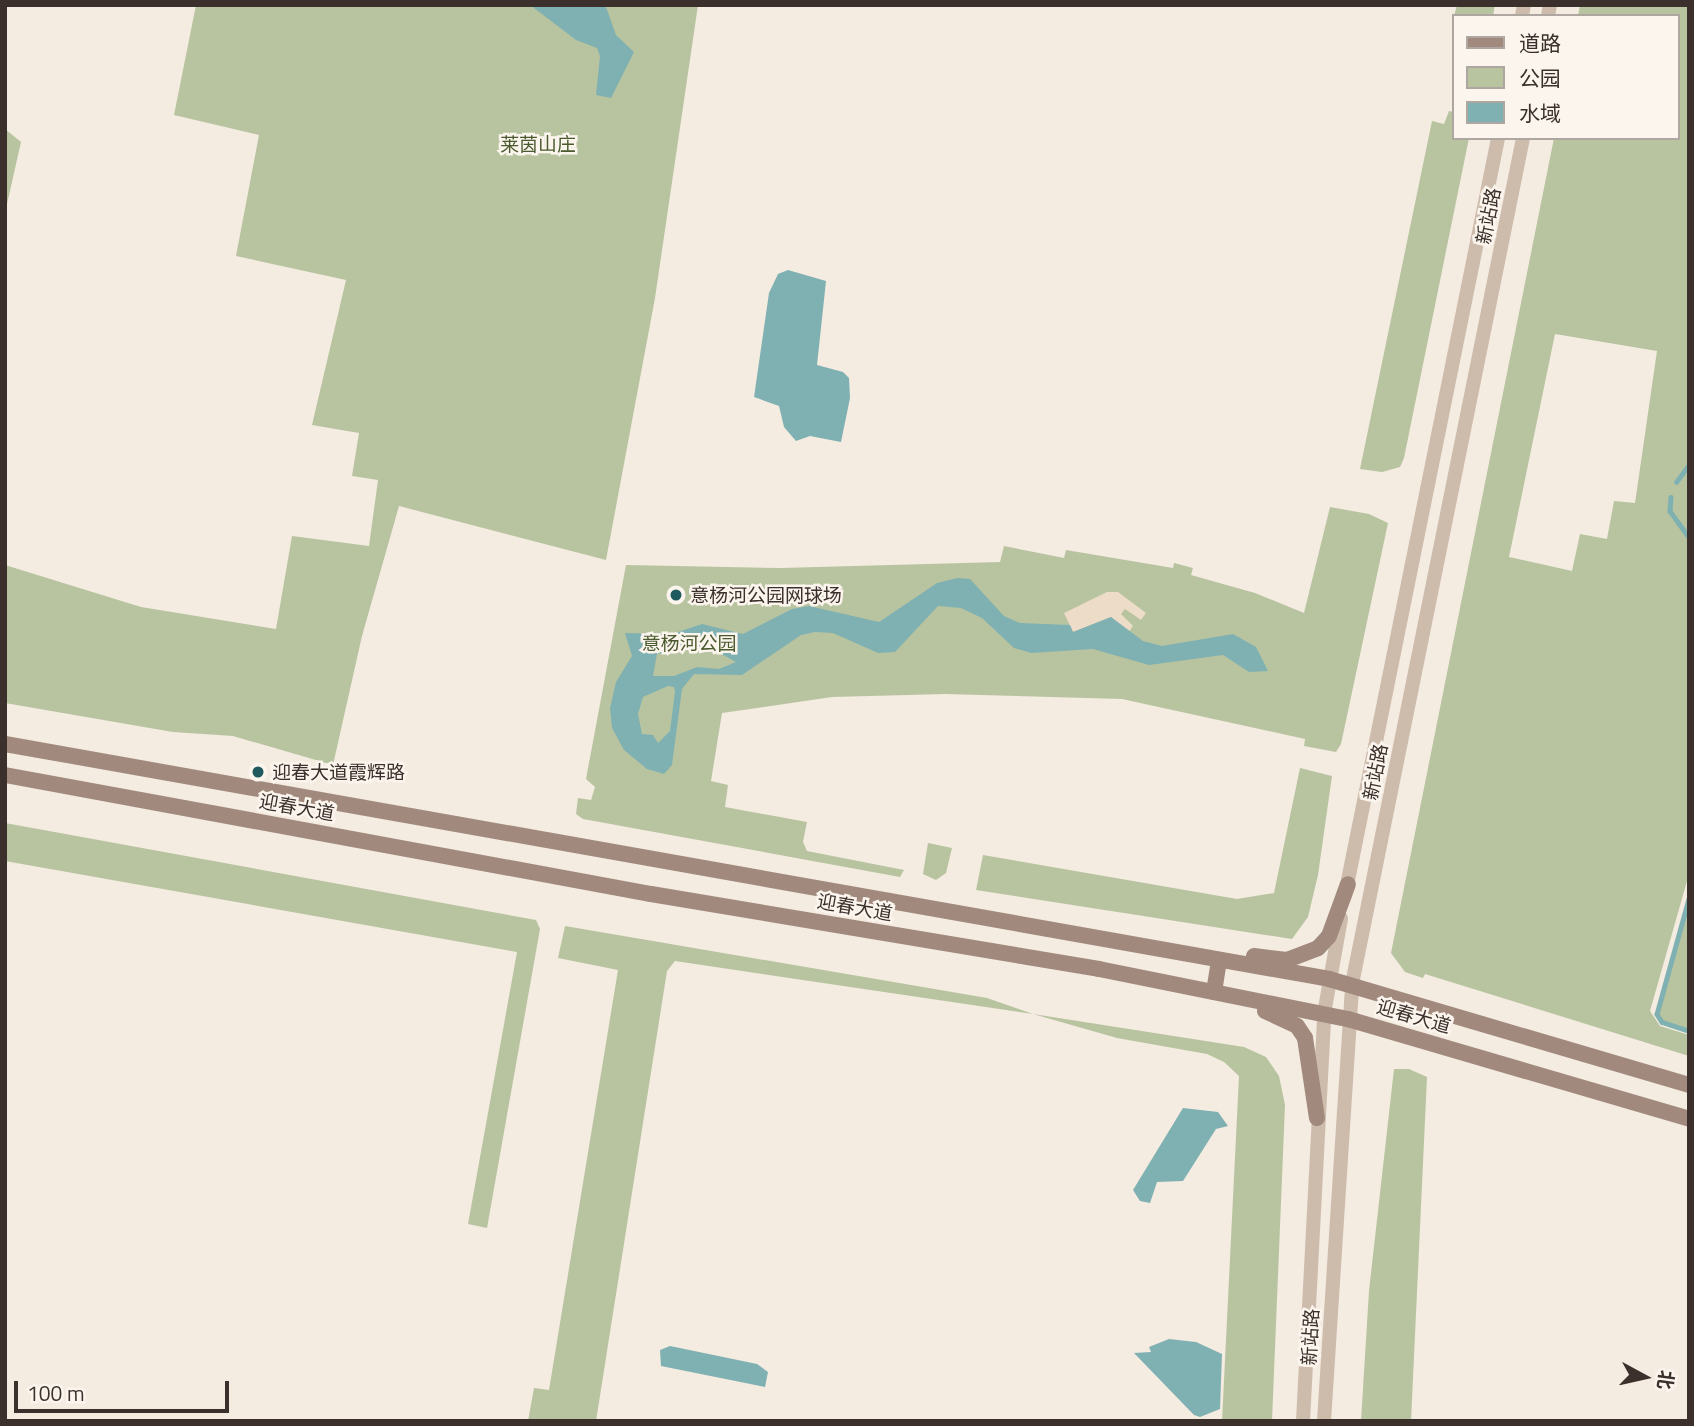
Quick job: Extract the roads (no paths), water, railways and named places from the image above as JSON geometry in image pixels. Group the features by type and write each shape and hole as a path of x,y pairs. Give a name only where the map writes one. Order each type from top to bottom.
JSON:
{"main road":[{"name":"迎春大道","path":"5,744 1329,979 1689,1085"},
{"name":"迎春大道","path":"5,775 651,894 1099,969 1324,1014 1689,1119"},
{"path":"1082,937 1287,960 1318,948 1329,936 1348,884"},
{"path":"1214,992 1219,960"},
{"path":"1099,969 1280,1016 1297,1026 1312,1061 1317,1118"}],"street":[{"name":"新站路","path":"1303,1421 1317,1118 1329,979 1498,140"},
{"name":"新站路","path":"1324,1421 1352,984 1523,140"}],"water":[{"path":"530,5 606,7 616,35 634,52 611,98 596,95 600,56 597,48 576,40"},
{"path":"788,270 826,281 817,365 843,372 849,378 850,398 841,442 810,436 796,441 784,427 779,406 754,397 769,293 778,274"},
{"path":"957,578 970,579 1004,616 1020,623 1070,625 1073,632 1111,617 1143,641 1162,646 1233,634 1256,647 1268,671 1249,672 1223,655 1149,665 1093,649 1031,653 1014,648 982,618 961,608 938,606 895,652 878,653 833,633 815,632 801,635 742,675 694,674 682,689 672,765 664,774 647,769 624,750 612,728 610,708 616,682 632,656 625,633 672,634 702,624 743,634 792,609 809,606 879,622 937,583","holes":["690,648 712,649 736,662 719,669 697,667 674,676 653,676 657,654","668,686 674,687 675,692 670,731 658,743 653,735 642,734 638,714 643,697"]},
{"path":"1183,1108 1218,1112 1228,1126 1216,1129 1183,1181 1157,1182 1150,1203 1140,1201 1133,1190"},
{"path":"1169,1339 1196,1342 1222,1354 1220,1409 1200,1417 1194,1415 1134,1353 1151,1352 1149,1347"},
{"path":"670,1346 757,1364 768,1372 765,1387 661,1366 660,1350"}],"waterway":[{"path":"1676,482 1689,465"},
{"path":"1671,497 1670,511 1689,537"},
{"path":"1689,899 1657,1014 1662,1022 1689,1031"}],"place":[{"name":"意杨河公园网球场","path":"676,595"},
{"name":"迎春大道霞辉路","path":"258,772"}],"park label":[{"name":"莱茵山庄","path":"538,144"},
{"name":"意杨河公园","path":"689,643"}]}
